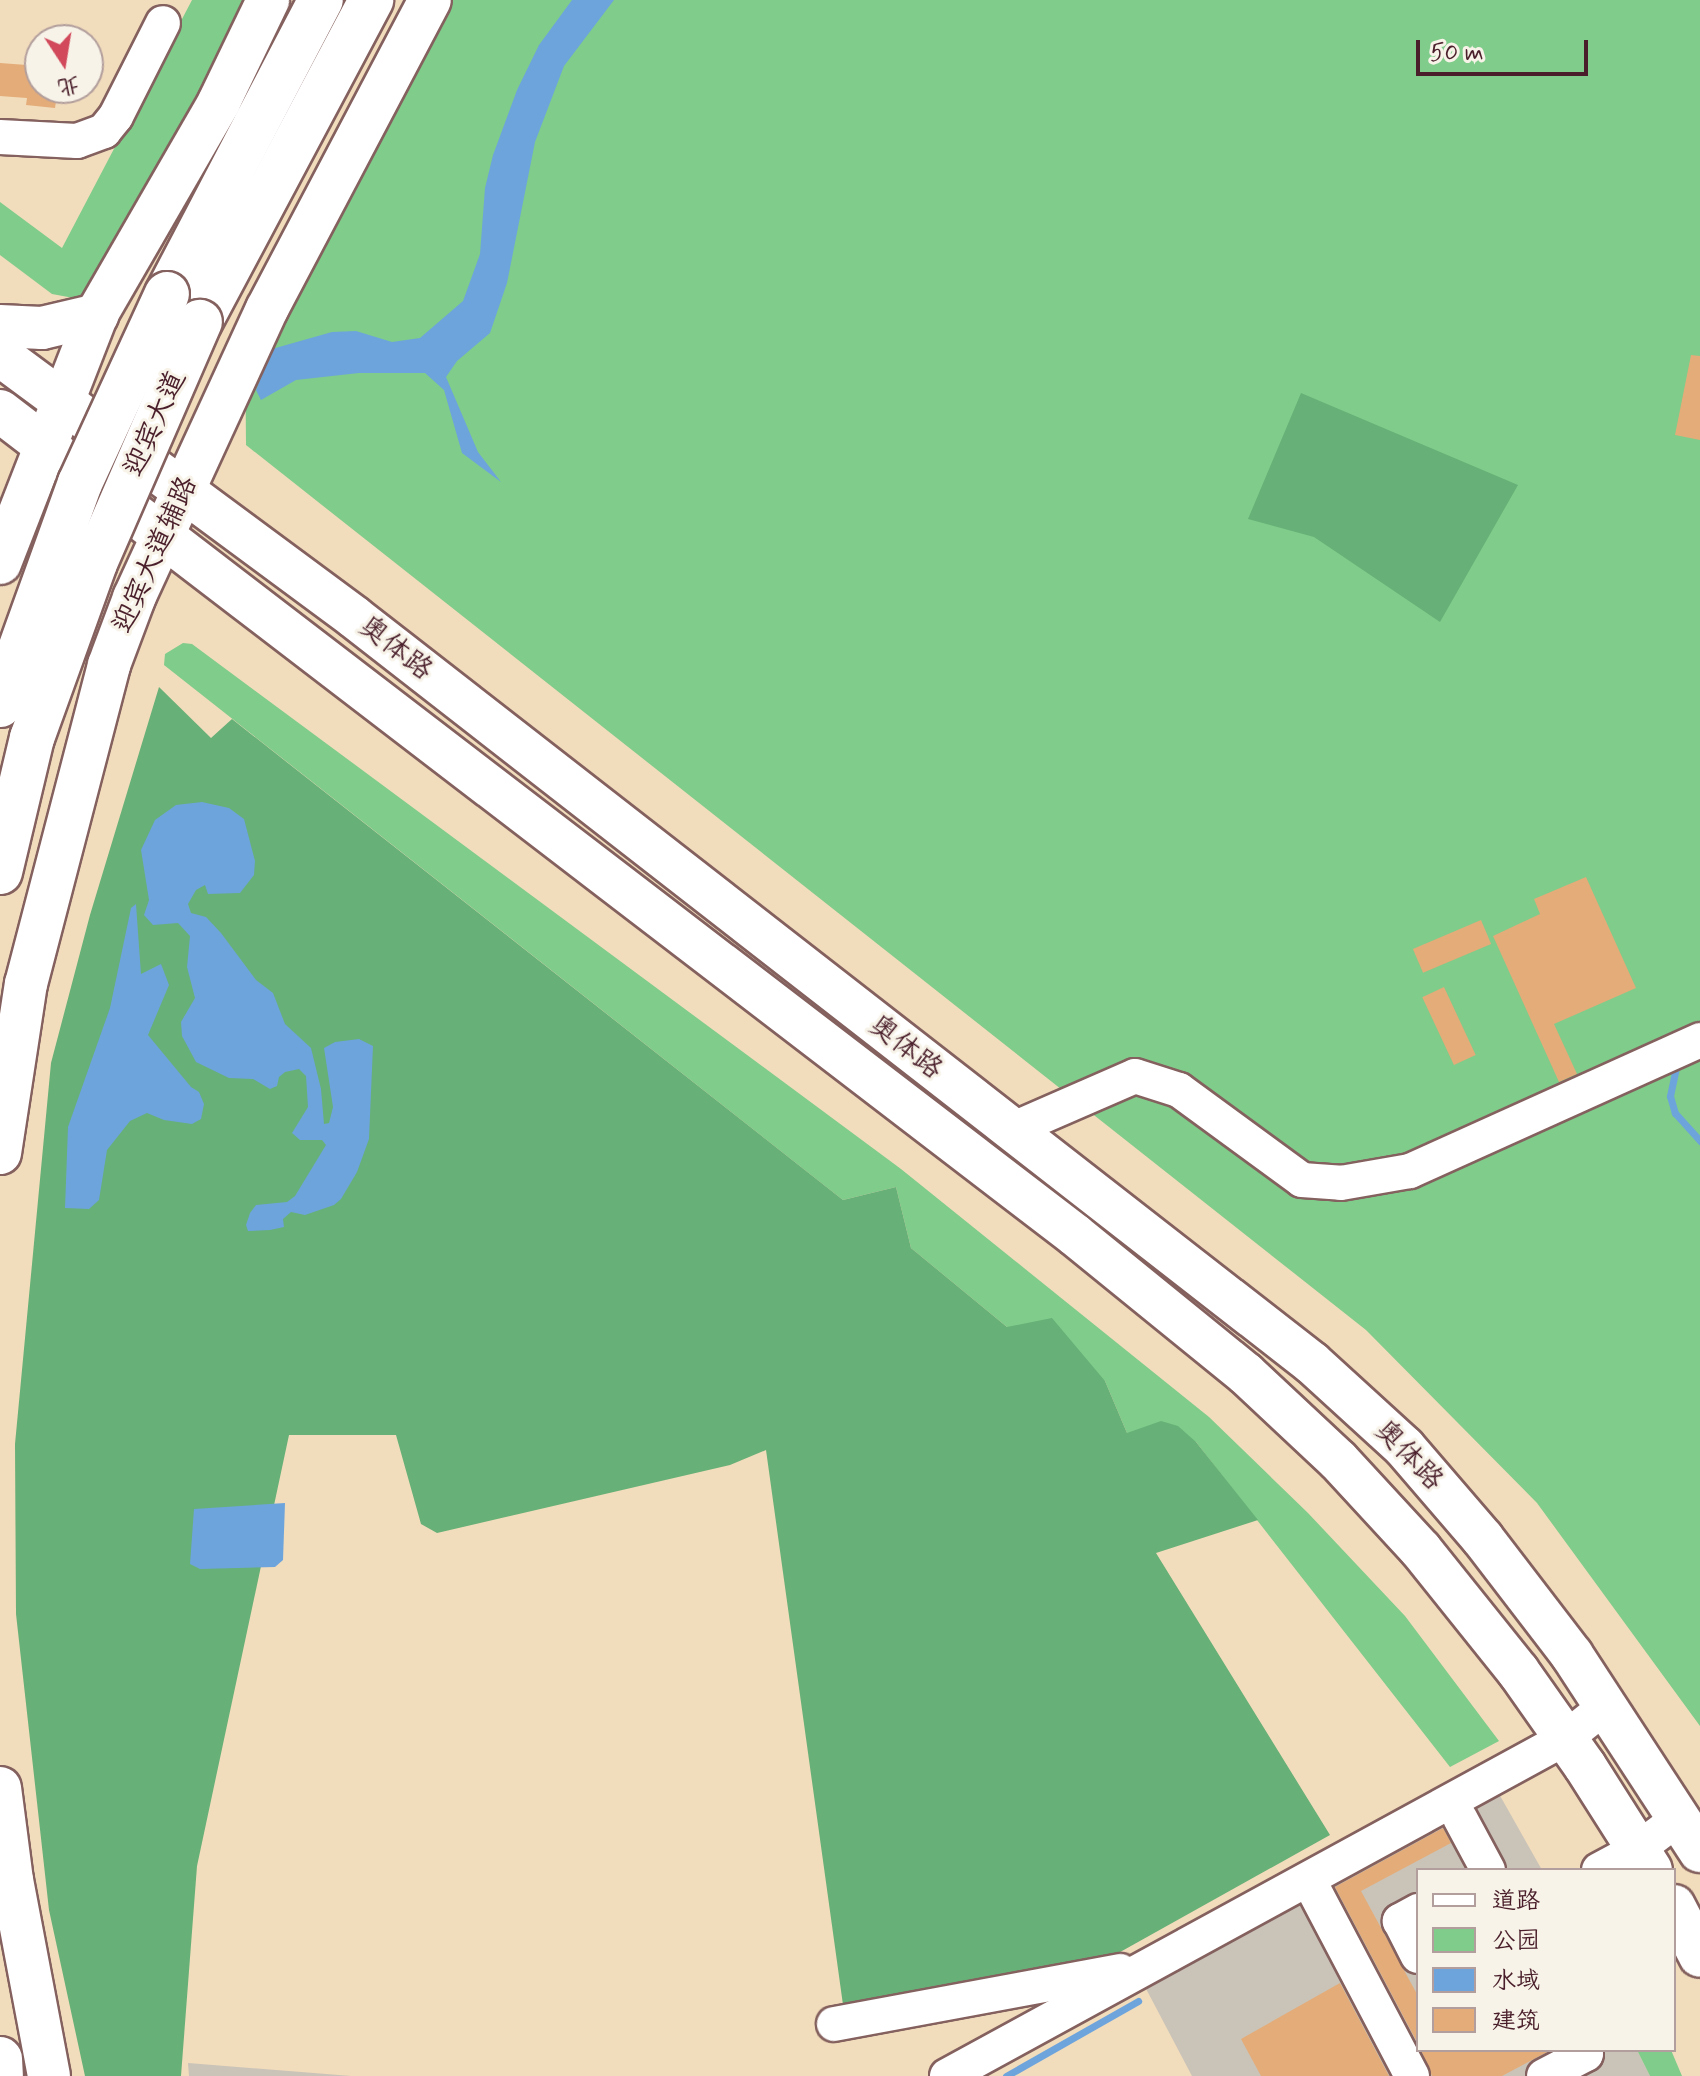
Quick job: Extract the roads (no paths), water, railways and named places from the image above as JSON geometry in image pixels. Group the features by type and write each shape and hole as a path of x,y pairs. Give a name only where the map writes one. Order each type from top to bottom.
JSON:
{"highway":[{"name":"迎宾大道","path":"0,705 51,558 125,382 321,0"},
{"name":"迎宾大道","path":"0,872 32,738 95,563 200,322 371,0"},
{"path":"0,2059 1,2076"}],"main road":[{"path":"2,557 97,315 219,102 268,0"},
{"name":"迎宾大道辅路","path":"0,1153 26,984 109,665 163,535 267,309 430,0"},
{"path":"0,326 42,328 97,315"},
{"name":"奥体路","path":"0,355 373,632 1312,1363 1404,1447 1483,1539 1572,1655 1689,1834"},
{"name":"奥体路","path":"0,411 1075,1235 1246,1374 1338,1460 1421,1550 1518,1671 1566,1738 1644,1859"},
{"path":"0,500 2,557"},
{"path":"0,1788 19,1923 49,2076"},
{"path":"1676,1910 1700,1956"}],"lane":[{"path":"0,137 77,141 104,131 116,116 163,23"},
{"path":"1011,1130 1135,1076 1179,1090 1302,1180 1341,1183 1410,1171 1700,1040"},
{"path":"947,2076 1566,1738 1606,1706"},
{"path":"1460,1818 1487,1868"},
{"path":"1607,1868 1644,1859 1689,1834"},
{"path":"1315,1892 1412,2076"},
{"path":"1416,1912 1400,1921 1416,1952"},
{"path":"834,2024 1148,1966"},
{"path":"1544,2076 1586,2054 1584,2052"}],"water":[{"path":"572,0 614,0 564,66 535,142 507,283 490,333 457,361 446,377 478,452 501,482 462,453 444,390 425,373 359,373 296,380 261,400 256,390 272,349 332,332 356,331 392,342 420,338 463,301 480,254 485,188 493,155 517,90 539,45"},
{"path":"202,802 229,808 244,819 255,861 254,875 240,893 208,894 205,885 196,890 188,904 191,913 206,917 221,933 256,980 273,993 285,1024 311,1048 321,1089 324,1124 329,1123 333,1107 324,1048 335,1042 359,1039 373,1046 369,1139 357,1172 334,1205 305,1215 291,1212 283,1219 284,1227 270,1230 248,1231 246,1225 250,1213 256,1205 287,1202 295,1196 326,1145 322,1140 300,1140 292,1133 308,1107 306,1076 299,1069 285,1072 279,1077 277,1086 270,1089 253,1079 229,1078 196,1062 182,1036 181,1022 195,998 187,967 190,936 178,923 153,925 144,915 149,900 141,850 155,820 176,805"},
{"path":"136,904 141,974 161,964 169,985 148,1035 191,1087 199,1092 204,1104 201,1119 192,1124 164,1120 147,1113 130,1121 107,1150 99,1200 89,1209 65,1208 68,1127 110,1008 131,908"},
{"path":"285,1503 283,1560 275,1567 200,1569 190,1564 194,1509"}],"waterway":[{"path":"1677,1063 1670,1096 1675,1113 1700,1141"},
{"path":"1006,2076 1138,2001"}]}
